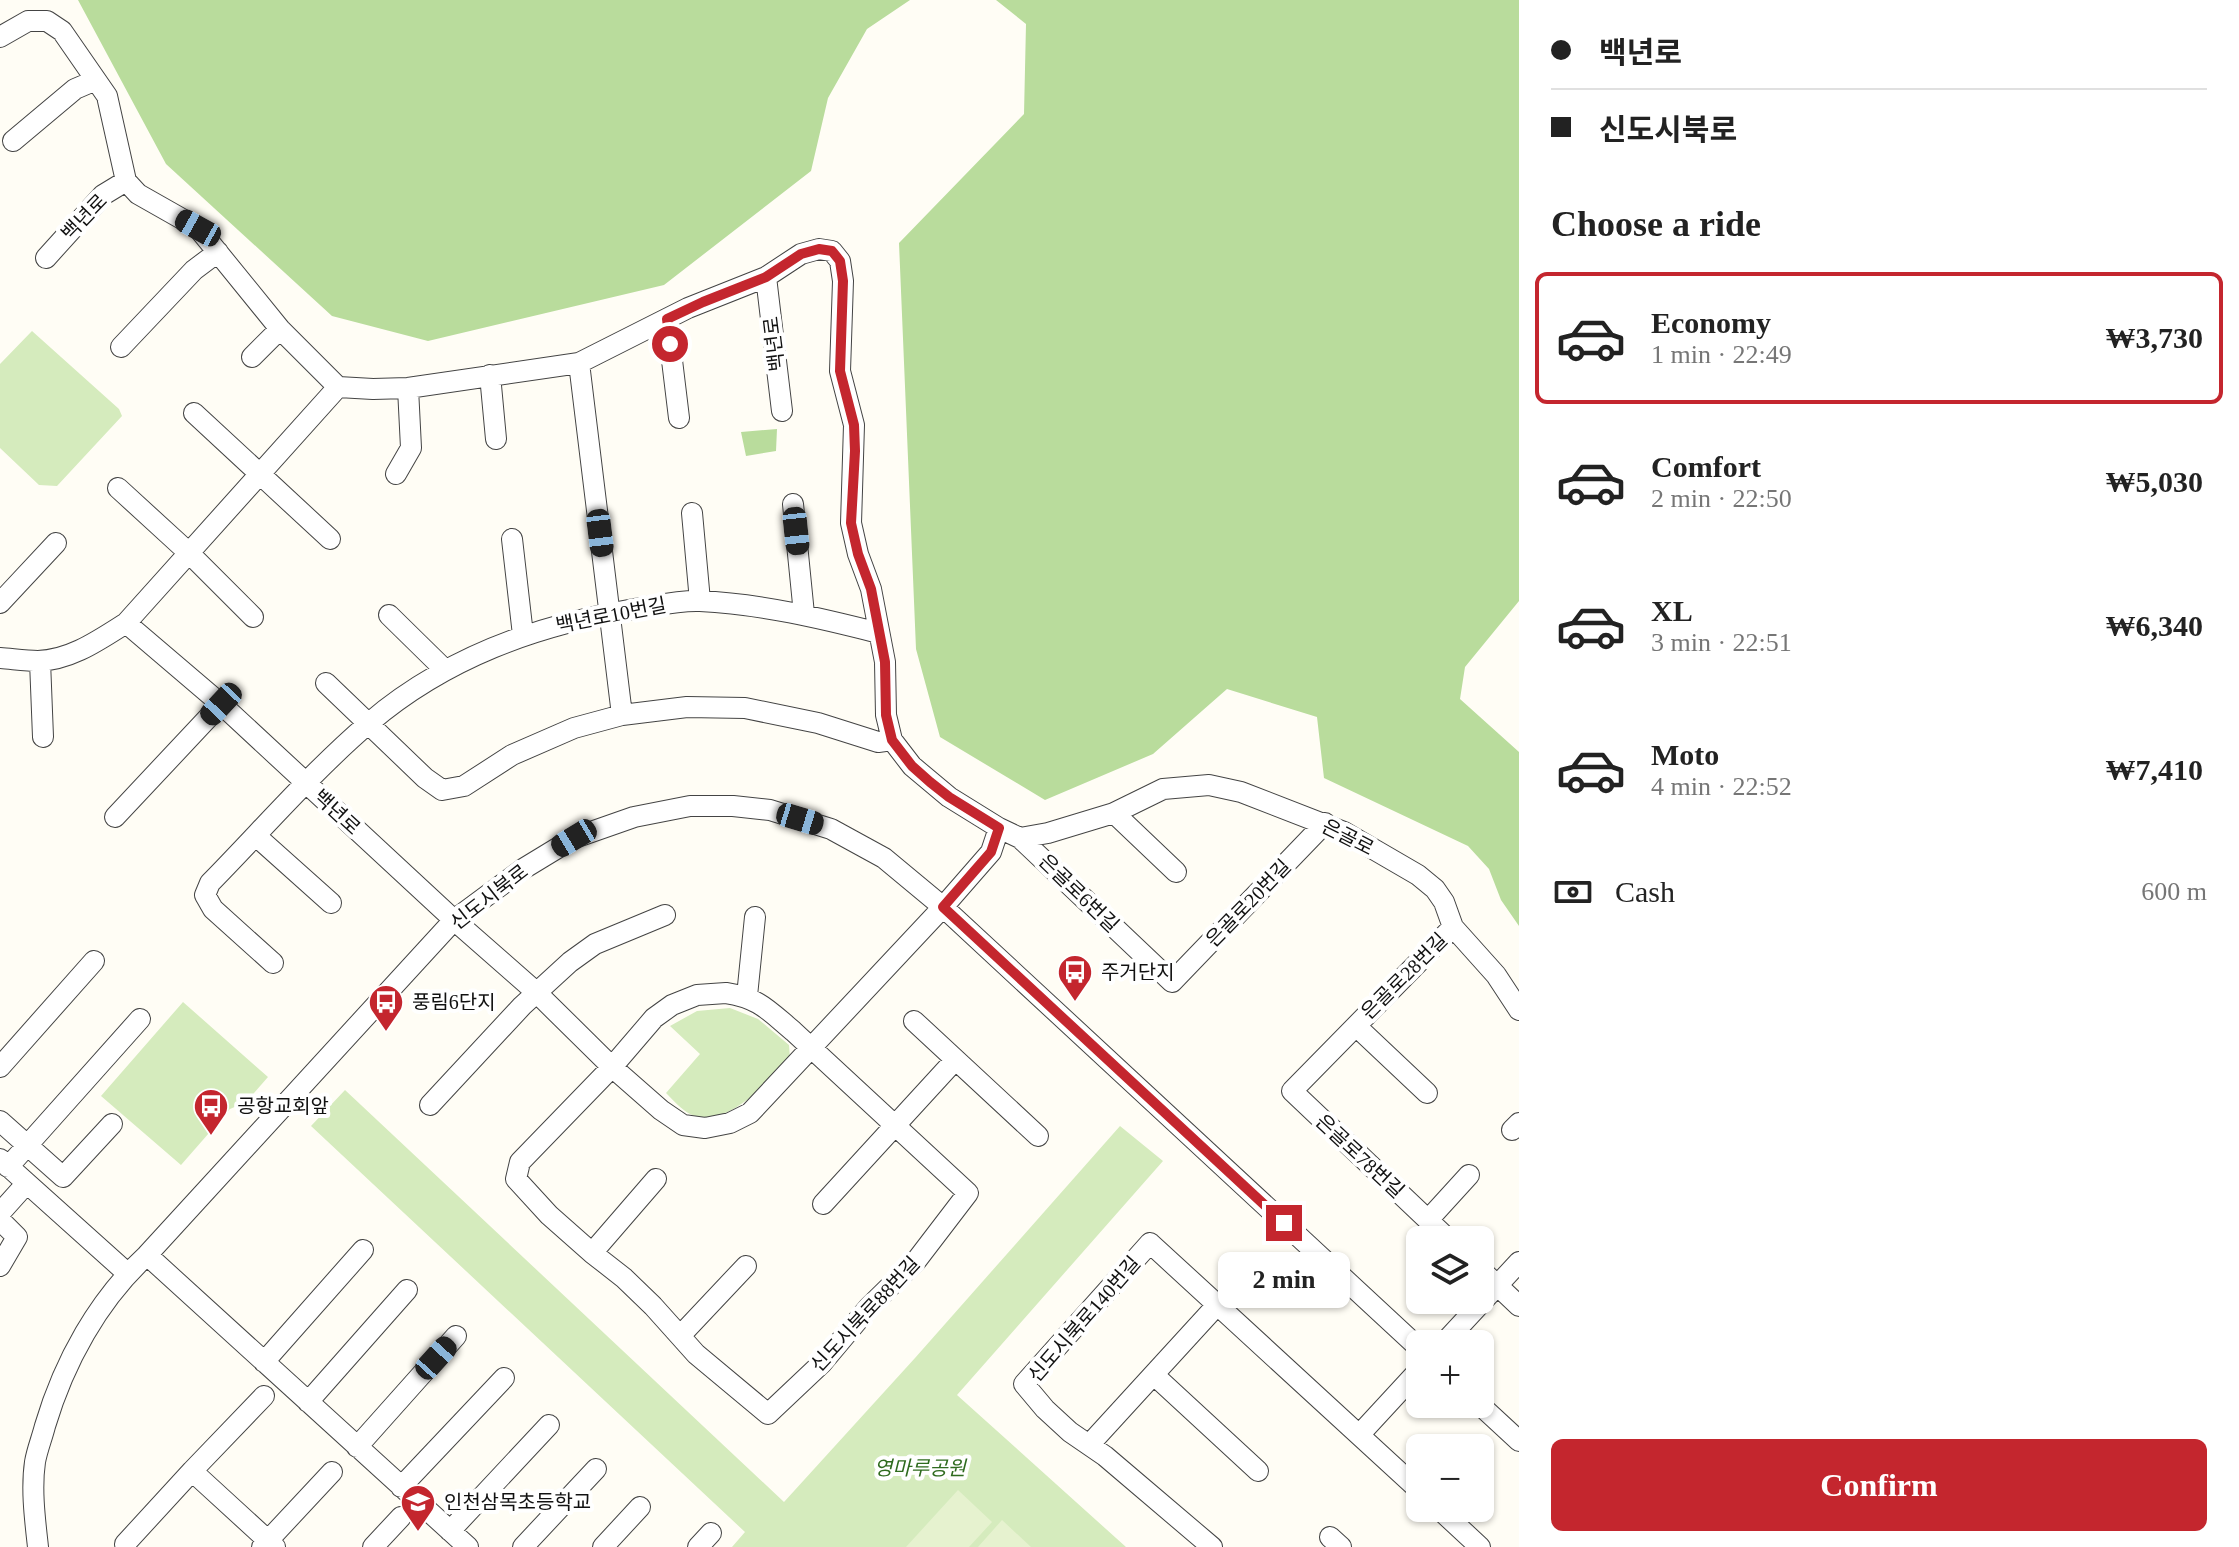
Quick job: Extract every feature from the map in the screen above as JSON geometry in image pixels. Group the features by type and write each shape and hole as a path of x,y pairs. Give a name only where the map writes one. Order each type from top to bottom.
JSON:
{"street":[{"name":"백년로","path":"0,37 28,21 47,21 62,31 107,96 126,181 138,194 198,228 280,329 338,387"},
{"path":"13,141 75,89 96,80"},
{"name":"백년로","path":"46,258 103,195 126,181"},
{"path":"0,658 40,661 70,654 126,623 338,387 408,388 579,363 698,304 766,277 801,254 819,249 832,251 840,261 843,281 840,371 854,425 851,523 871,589 885,662 886,715 892,740 912,766 939,789 1020,838"},
{"path":"121,347 194,270 218,252"},
{"name":"백년로","path":"766,277 782,411"},
{"path":"667,319 679,418"},
{"path":"252,357 280,329"},
{"path":"579,363 622,715"},
{"path":"490,375 496,439"},
{"path":"396,474 411,448 408,388"},
{"path":"194,413 330,539"},
{"path":"118,488 253,617"},
{"path":"793,504 804,614"},
{"path":"692,513 700,601"},
{"path":"512,539 523,635"},
{"path":"0,603 56,543"},
{"name":"백년로10번길","path":"273,963 213,909 205,895 210,883 305,782 369,723 444,669 523,635 610,613 681,601 804,614 879,633"},
{"path":"389,615 444,669"},
{"name":"백년로","path":"126,623 221,704 454,920"},
{"path":"40,661 43,737"},
{"path":"326,683 425,778 442,790 464,786 512,755 574,728 622,715 687,707 745,708 818,723 878,742 892,740"},
{"path":"115,817 221,704"},
{"name":"은골로","path":"1020,838 1114,813 1163,789 1209,785 1241,792 1325,823 1418,875 1435,889 1444,902 1453,927 1496,975 1519,1010"},
{"name":"신도시북로","path":"38,1547 35,1461 56,1390 84,1334 127,1273 147,1255 454,920 523,869 574,838 634,817 690,806 770,810 831,829 884,858 943,907 1406,1336"},
{"path":"1114,813 1176,872"},
{"name":"은골로20번길","path":"1172,982 1325,823"},
{"path":"454,920 536,992 661,1110 683,1125 705,1128 730,1123 750,1113 943,907 991,852 999,828"},
{"path":"256,836 331,903"},
{"name":"은골로6번길","path":"1020,838 1172,982"},
{"path":"430,1105 536,992 570,962 595,944 665,915"},
{"path":"747,996 755,917"},
{"name":"은골로28번길","path":"1292,1091 1453,927"},
{"path":"0,1067 94,961"},
{"name":"신도시북로88번길","path":"726,993 747,996 812,1048 968,1193 916,1261 869,1307 822,1363 768,1414 696,1354 653,1306 549,1215 516,1179 520,1162 612,1067 654,1018 672,1005 697,995 726,993"},
{"path":"127,1273 4,1163 27,1145 140,1019"},
{"path":"914,1021 1038,1136"},
{"name":"은골로28번길","path":"1356,1026 1427,1093"},
{"path":"823,1204 955,1060"},
{"name":"은골로78번길","path":"1292,1091 1434,1226"},
{"path":"0,1121 63,1177 112,1124"},
{"path":"1428,1220 1469,1175"},
{"path":"592,1253 656,1179"},
{"path":"0,1213 26,1184"},
{"path":"0,1220 17,1237 0,1266"},
{"name":"신도시북로140번길","path":"1212,1547 1070,1432 1024,1384 1150,1243 1406,1478"},
{"path":"264,1362 363,1250"},
{"path":"147,1255 468,1547"},
{"path":"1456,1330 1519,1262"},
{"path":"680,1336 746,1266"},
{"path":"1494,1282 1519,1306"},
{"path":"308,1402 407,1290"},
{"path":"1089,1445 1218,1304"},
{"path":"357,1447 456,1336"},
{"path":"1154,1375 1258,1471"},
{"path":"401,1487 504,1378"},
{"path":"1360,1434 1406,1384"},
{"path":"125,1544 264,1396"},
{"path":"1494,1418 1519,1441"},
{"path":"450,1531 549,1425"},
{"path":"523,1547 596,1469"},
{"path":"192,1471 269,1545 332,1472"},
{"path":"603,1547 640,1507"},
{"path":"373,1547 401,1517"},
{"path":"1450,1522 1468,1543"}],"green space":[{"path":"78,0 910,0 867,29 828,98 811,171 664,285 428,341 332,316 166,164"},
{"path":"996,0 1519,0 1519,601 1465,667 1460,699 1519,752 1519,926 1501,900 1489,869 1468,846 1324,778 1317,717 1227,689 1153,754 1045,800 940,737 916,649 899,243 1024,114 1026,24"},
{"path":"32,331 119,409 122,416 57,486 39,485 0,448 0,364"},
{"path":"777,429 776,451 746,456 741,432"},
{"path":"183,1002 268,1077 246,1102 230,1109 181,1165 101,1096"},
{"path":"730,1008 758,1019 789,1045 790,1059 758,1091 731,1110 717,1116 690,1114 666,1093 700,1054 670,1026 697,1011"},
{"name":"영마루공원","path":"345,1090 784,1502 1120,1126 1163,1161 957,1395 1126,1547 732,1547 745,1532 311,1126"},
{"path":"958,1490 992,1522 969,1547 906,1547"},
{"path":"1002,1520 1031,1547 978,1547"}],"place":[{"name":"주거단지","path":"1075,1003"},
{"name":"풍림6단지","path":"386,1033"},
{"name":"공항교회앞","path":"211,1137"},
{"name":"인천삼목초등학교","path":"418,1533"}],"route":[{"path":"670,344 667,319 688,308 766,277 801,254 819,249 832,251 840,261 843,281 840,371 854,425 851,523 871,589 885,662 886,715 892,740 912,766 930,782 999,828 991,852 943,907 1284,1223"}]}
